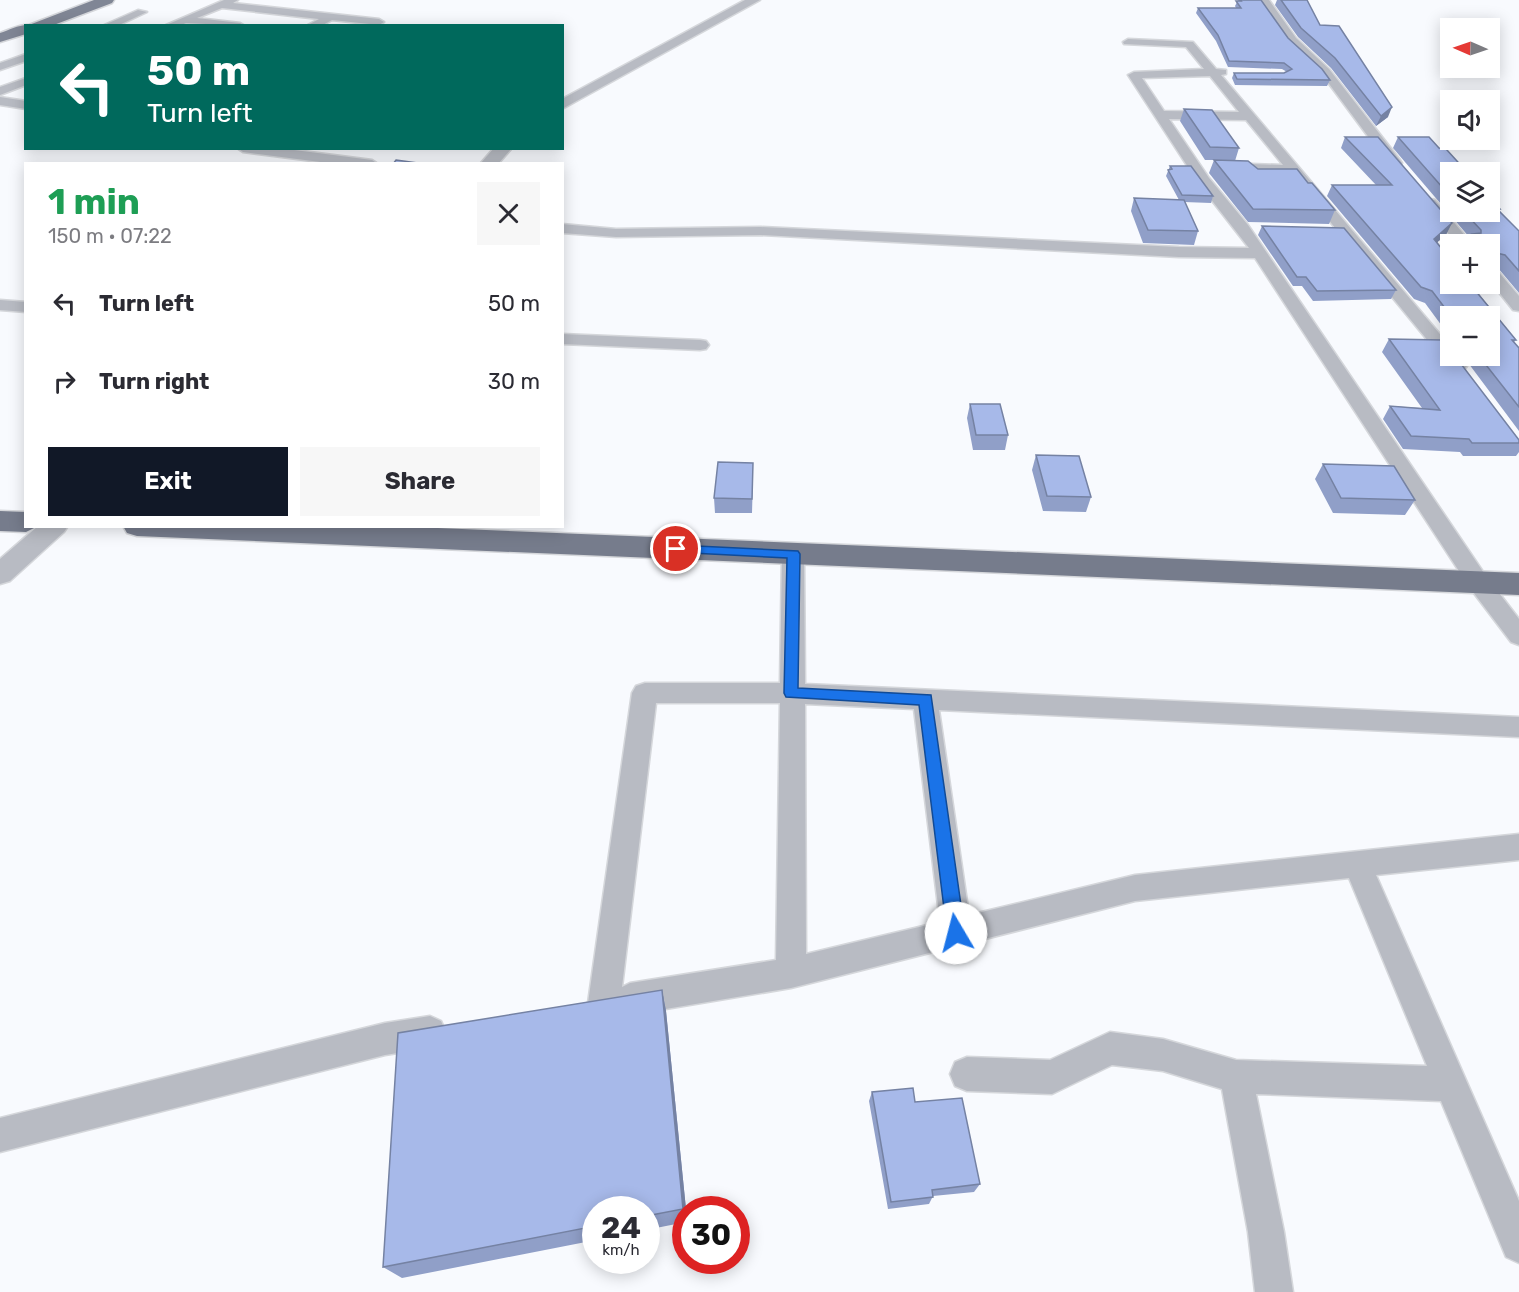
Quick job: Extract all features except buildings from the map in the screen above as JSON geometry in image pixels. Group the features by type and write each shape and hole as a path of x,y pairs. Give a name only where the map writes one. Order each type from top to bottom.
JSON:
{"highway":[{"path":"0,520 24,522"},
{"path":"184,528 1519,584"}],"main road":[{"path":"41,24 107,0"},
{"path":"0,38 24,30"}],"street":[{"path":"174,24 234,0"},
{"path":"564,104 754,0"},
{"path":"1265,2 1292,40 1325,71 1407,177"},
{"path":"221,5 379,21"},
{"path":"315,24 351,8"},
{"path":"112,24 142,12"},
{"path":"185,20 222,24"},
{"path":"1128,42 1189,44 1468,378"},
{"path":"0,67 24,58"},
{"path":"1235,73 1134,75 1204,181 1243,228 1478,582 1519,636"},
{"path":"0,91 24,82"},
{"path":"0,101 24,105"},
{"path":"1161,115 1248,116"},
{"path":"259,150 356,162"},
{"path":"490,162 502,150"},
{"path":"1195,166 1293,169"},
{"path":"1421,194 1457,234"},
{"path":"564,228 616,232 761,231 1179,252 1260,253"},
{"path":"1243,228 1266,229"},
{"path":"1322,230 1345,231"},
{"path":"1500,284 1519,306"},
{"path":"0,305 24,307"},
{"path":"564,339 700,345"},
{"path":"0,574 53,528"},
{"path":"791,973 791,693 794,554"},
{"path":"1519,727 791,693 645,693 593,1005 791,973 1135,888 1519,847"},
{"path":"926,699 956,933"},
{"path":"1357,864 1519,1244"},
{"path":"0,1135 386,1039 454,1028"},
{"path":"967,1074 1052,1077 1110,1048 1163,1055 1236,1077 1449,1084"},
{"path":"1236,1077 1266,1232 1274,1292"}],"route":[{"path":"676,549 794,554 791,693 926,699 956,933"}]}
